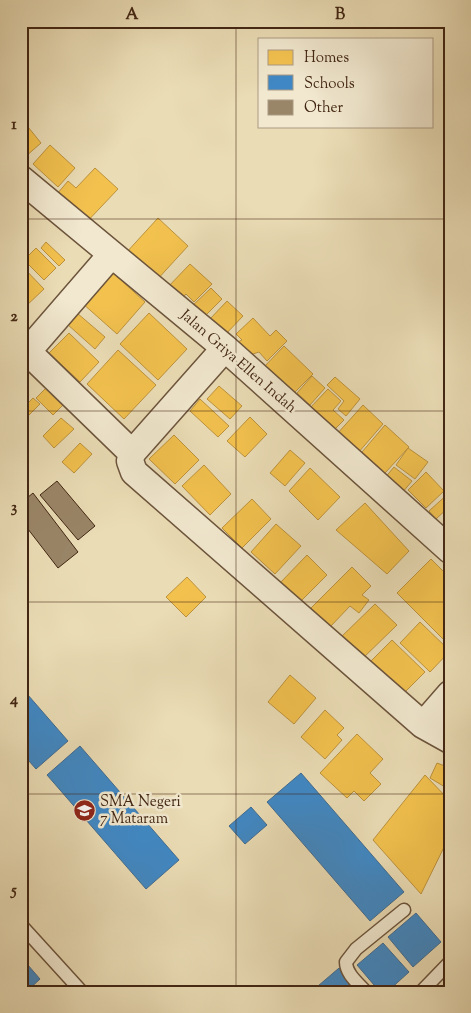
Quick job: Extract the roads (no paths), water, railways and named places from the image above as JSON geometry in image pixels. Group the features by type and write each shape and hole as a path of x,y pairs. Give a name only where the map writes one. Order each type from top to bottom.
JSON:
{"street":[{"name":"Jalan Griya Ellen Indah","path":"21,179 225,348 450,550"},
{"path":"111,255 25,356 132,453"},
{"path":"225,348 132,453 130,461 134,472 423,725 450,740"},
{"path":"423,725 450,694"}],"lane":[{"path":"366,992 350,974 346,968 346,962 356,949 404,910"},
{"path":"21,925 82,992"},
{"path":"421,992 450,962"}],"place":[{"name":"SMA Negeri 7 Mataram","path":"84,811"}]}
